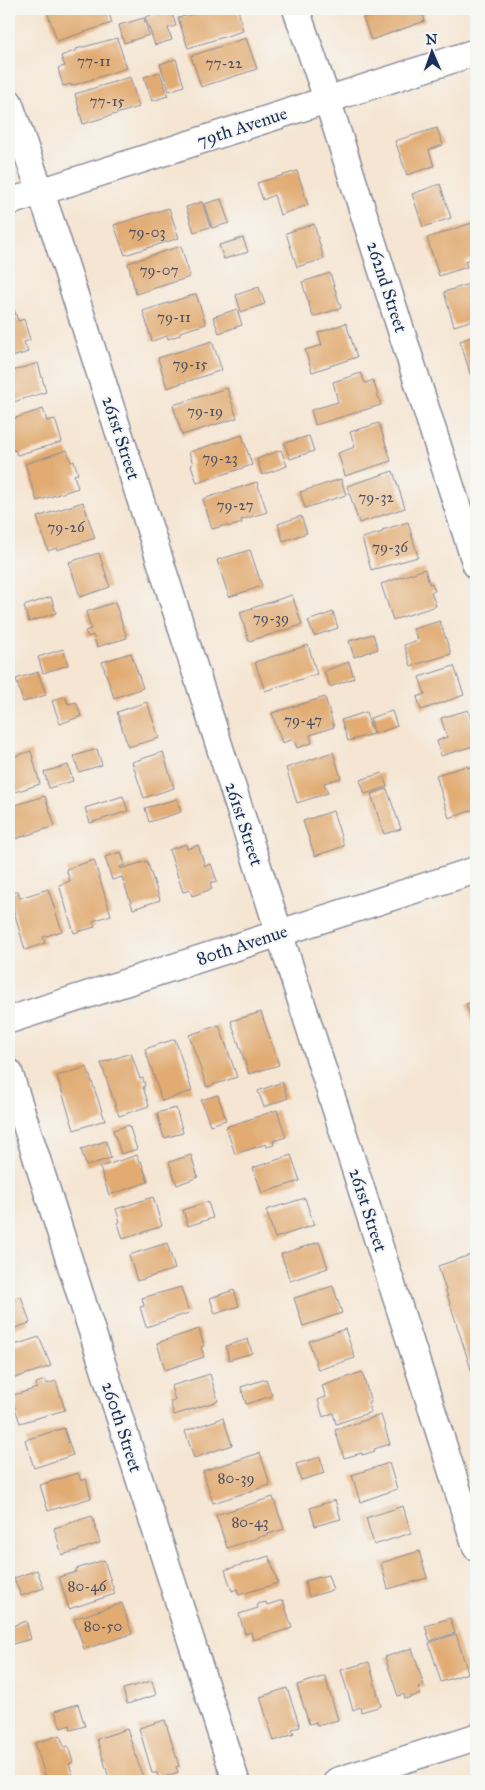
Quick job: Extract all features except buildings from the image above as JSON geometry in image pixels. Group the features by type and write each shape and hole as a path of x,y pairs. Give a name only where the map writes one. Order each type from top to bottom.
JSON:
{"street":[{"name":"262nd Street","path":"296,9 327,99 476,565"},
{"name":"79th Avenue","path":"9,202 476,52"},
{"name":"261st Street","path":"9,102 42,191 476,1547"},
{"name":"80th Avenue","path":"9,1020 476,870"},
{"name":"260th Street","path":"9,1072 236,1781"},
{"path":"337,1781 476,1736"}]}
